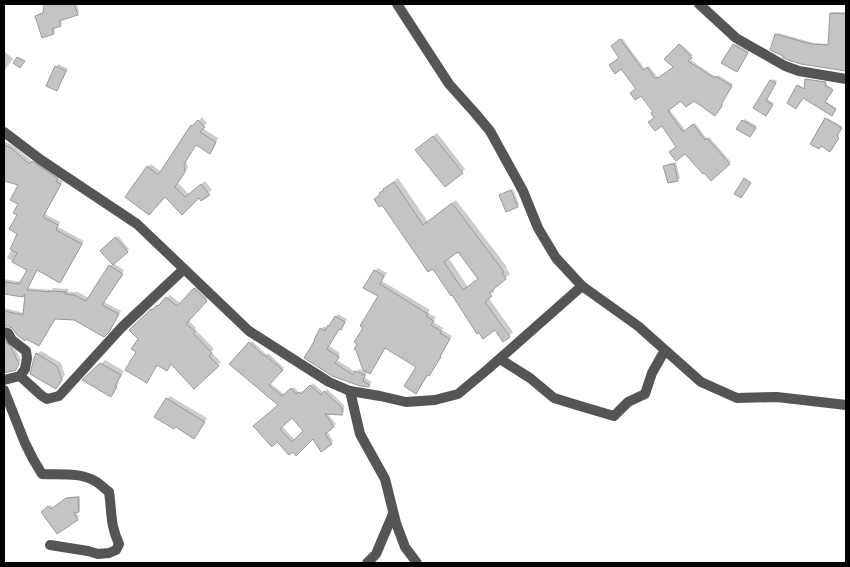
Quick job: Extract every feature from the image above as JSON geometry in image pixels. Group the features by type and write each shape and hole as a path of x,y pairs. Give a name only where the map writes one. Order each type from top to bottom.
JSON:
{"street":[{"path":"397,4 449,84 490,131 523,191 542,235 556,258 582,286 638,326 701,382 736,398 777,397 846,405"},
{"path":"699,4 736,38 785,66 799,72 846,79"},
{"path":"4,132 41,160 137,224 249,331 329,382 350,391 406,402 434,400 458,394 582,286"},
{"path":"20,376 47,399 59,396 122,327 184,269"},
{"path":"4,332 8,333 12,340 26,351 27,358 25,369 20,376 4,380"},
{"path":"500,359 530,378 554,398 614,416 628,402 645,394 652,373 666,350"},
{"path":"4,390 25,443 42,474 67,474 86,478 96,481 109,492 111,522 119,544 116,550 98,554 50,545"},
{"path":"350,391 360,434 385,479 405,547 417,563"},
{"path":"367,563 376,554 394,514"}],"building":[{"path":"44,4 74,4 78,15 59,21 61,26 52,29 54,34 42,38 35,16 43,13"},
{"path":"830,13 846,14 846,71 801,64 788,60 770,50 775,34 811,44 828,45"},
{"path":"620,39 643,70 647,67 655,79 673,67 664,59 679,44 692,58 688,61 714,78 715,76 732,86 715,116 694,101 686,107 681,101 668,111 683,132 693,124 705,140 707,138 730,164 711,181 685,154 676,161 669,152 676,147 662,126 655,131 648,122 654,118 651,113 653,112 641,96 635,100 630,93 636,89 621,69 615,74 609,65 619,58 611,46"},
{"path":"733,44 748,53 737,72 721,63"},
{"path":"17,57 25,61 20,68 13,63"},
{"path":"55,66 66,71 57,91 46,86"},
{"path":"805,79 826,82 825,85 833,90 825,102 836,109 832,116 803,98 796,109 787,103 797,85 804,89"},
{"path":"770,80 776,83 766,101 773,105 766,116 753,108"},
{"path":"825,118 842,128 837,136 839,138 830,152 821,146 819,149 810,144"},
{"path":"198,120 205,127 200,132 216,142 210,154 196,145 184,164 185,172 175,187 185,197 201,184 210,195 201,201 199,198 182,215 165,197 149,215 125,197 147,166 158,175 191,125"},
{"path":"742,120 756,128 750,137 736,129"},
{"path":"433,136 463,173 445,187 415,150"},
{"path":"4,145 11,148 29,164 32,161 58,179 56,182 61,184 43,217 58,225 56,230 82,244 60,283 37,270 27,290 66,292 65,294 74,295 86,301 109,265 123,274 102,305 119,314 104,337 74,320 55,319 39,346 26,339 25,341 12,328 4,325 4,311 23,315 25,294 23,297 4,294 5,282 19,284 27,270 12,262 17,253 10,249 17,234 9,229 17,215 13,213 18,204 10,200 18,185 4,181"},
{"path":"674,164 678,181 668,183 663,166"},
{"path":"744,178 751,183 741,198 734,194"},
{"path":"394,182 423,225 452,203 504,272 502,273 506,279 489,293 492,296 485,302 510,337 503,342 495,330 483,339 478,332 477,334 433,269 428,272 382,205 379,207 374,199 380,195 379,193","holes":["458,252 478,279 463,290 444,262"]},
{"path":"511,190 518,207 506,212 499,195"},
{"path":"115,237 128,252 113,265 100,251"},
{"path":"374,270 384,276 380,284 428,314 426,316 434,321 431,325 450,339 441,357 429,376 427,375 416,394 404,386 416,367 385,348 370,374 363,370 354,349 357,344 354,342 363,328 360,326 378,296 363,288"},
{"path":"194,288 207,301 186,324 195,331 193,333 212,353 209,356 219,366 194,389 171,364 167,371 157,365 147,383 125,370 136,352 131,349 138,339 129,330 166,297 177,306"},
{"path":"335,316 345,322 327,349 339,357 335,363 353,375 355,371 365,375 363,381 370,385 369,387 360,386 332,376 304,358 320,328 325,331"},
{"path":"4,339 19,364 16,370 4,373"},
{"path":"249,342 283,370 269,385 282,396 291,388 296,394 299,392 301,394 310,385 321,395 324,391 342,408 342,415 325,414 334,427 325,434 332,444 321,452 313,439 296,456 293,452 289,455 277,442 272,447 253,426 278,405 229,364","holes":["292,418 303,431 292,442 280,429"]},
{"path":"36,353 57,366 62,380 56,389 30,374"},
{"path":"100,363 121,375 111,397 82,380"},
{"path":"166,398 205,422 194,439 176,427 174,429 154,417"},
{"path":"78,497 79,512 74,513 78,520 57,534 41,512 48,506 51,509 66,498"}]}
